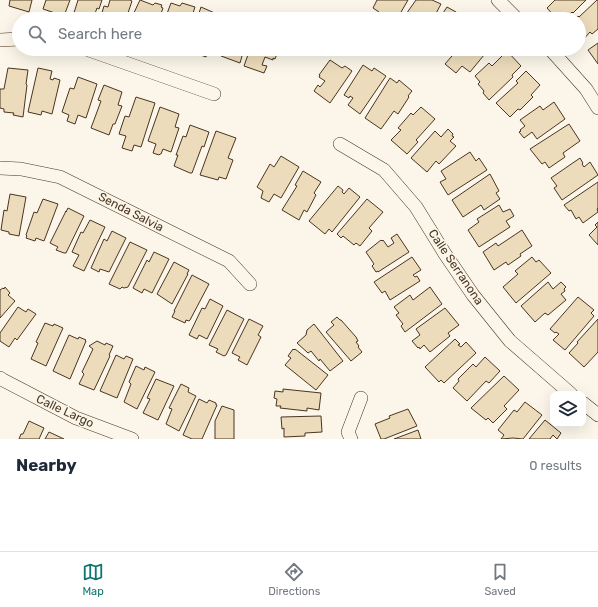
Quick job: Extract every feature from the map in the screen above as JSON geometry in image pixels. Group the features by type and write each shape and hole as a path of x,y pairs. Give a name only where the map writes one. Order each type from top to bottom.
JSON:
{"street":[{"path":"498,0 510,12"},
{"path":"0,40 12,39"},
{"path":"106,56 214,94"},
{"path":"556,56 586,89 598,108"},
{"name":"Calle Serranona","path":"340,144 384,170 416,207 445,254 473,294 510,341 568,391"},
{"name":"Senda Salvia","path":"0,168 22,169 60,177 229,261 250,284"},
{"name":"Calle Largo","path":"1,382 76,418 132,439"},
{"path":"351,439 348,432 361,398"},
{"path":"586,405 598,415"}],"building":[{"path":"10,0 32,0 29,12 9,6"},
{"path":"46,0 70,0 66,12 52,12 43,9"},
{"path":"78,0 102,0 99,9 97,8 96,12 74,12"},
{"path":"110,0 132,1 128,12 102,12 104,6 108,7"},
{"path":"140,0 153,5 155,3 162,5 161,7 163,8 162,12 134,12"},
{"path":"377,0 408,0 401,12 379,12 373,8"},
{"path":"416,0 432,0 441,4 437,12 408,12"},
{"path":"555,0 586,0 574,12 551,12 547,8"},
{"path":"598,0 598,29 592,34 590,32 586,36 586,12 584,12"},
{"path":"171,3 180,6 182,3 195,7 193,12 168,12"},
{"path":"201,7 212,12 199,12"},
{"path":"447,7 456,12 444,12"},
{"path":"598,43 598,64 588,50"},
{"path":"221,56 242,56 240,63"},
{"path":"248,56 276,56 275,59 273,58 273,60 265,57 262,65 267,66 264,73 244,66"},
{"path":"452,56 483,56 470,72 462,66 456,73 445,64"},
{"path":"502,56 512,56 521,66 512,75 513,77 489,100 483,93 484,91 478,84 480,82 475,76 489,63 492,66"},
{"path":"330,60 342,68 345,66 352,71 330,103 314,91 318,85 320,87 325,81 319,77 319,75"},
{"path":"363,65 372,71 374,68 386,76 360,114 348,105 353,98 350,96 349,98 344,95"},
{"path":"8,68 28,70 23,117 13,115 14,113 4,112 4,109 0,108 0,89 4,89"},
{"path":"38,68 52,71 50,79 53,80 54,78 60,80 52,114 42,111 41,115 28,112"},
{"path":"526,71 540,85 531,95 533,97 520,110 518,109 510,117 496,103 518,83 516,81"},
{"path":"78,77 97,84 86,118 78,115 75,124 67,121 69,115 62,112 70,88 74,89"},
{"path":"390,78 397,83 399,80 412,91 398,114 394,111 381,129 365,118"},
{"path":"104,85 122,92 118,105 122,106 109,135 91,128 101,101 98,100"},
{"path":"136,97 155,103 141,147 134,145 132,151 122,148 126,136 119,134 125,116 129,117"},
{"path":"554,102 565,119 537,139 532,132 524,138 519,132 525,126 520,120 540,106 543,110"},
{"path":"160,107 179,114 175,127 179,128 171,152 163,149 159,155 153,153 156,144 148,141"},
{"path":"421,107 435,119 416,140 418,142 407,154 391,140 401,130 398,128 411,113 413,115"},
{"path":"569,124 580,141 563,153 565,157 549,168 545,162 542,164 530,149"},
{"path":"190,125 209,132 192,173 174,166 178,155 176,155 183,136 186,137"},
{"path":"448,129 454,137 450,141 456,146 439,164 436,161 427,172 411,158 435,131 441,137"},
{"path":"216,131 236,138 228,158 233,160 226,179 219,177 218,180 200,175"},
{"path":"470,152 476,161 479,158 487,170 448,195 440,182 446,179 441,171"},
{"path":"281,156 299,167 281,198 274,194 269,202 261,198 263,191 257,187 270,164 274,167"},
{"path":"580,158 584,167 590,162 598,175 562,200 554,188 557,186 551,178"},
{"path":"303,171 321,182 314,193 316,195 307,212 304,210 299,220 282,210 297,186 295,185"},
{"path":"490,174 499,191 496,193 500,199 484,210 481,205 463,217 452,200"},
{"path":"598,182 598,212 583,223 579,217 576,219 571,210 569,211 564,205"},
{"path":"338,186 343,190 342,192 344,194 349,188 360,197 332,232 329,229 325,234 309,221"},
{"path":"10,194 26,197 19,236 9,234 9,232 1,230 4,210 7,211"},
{"path":"43,199 58,204 44,241 36,238 35,241 26,238 26,235 34,212 37,213"},
{"path":"367,199 383,212 369,228 372,231 360,246 356,243 354,245 343,236 341,238 337,234"},
{"path":"499,205 503,212 510,209 514,216 506,221 510,227 479,247 468,230 479,222 477,219"},
{"path":"68,208 84,216 66,253 64,253 56,250 58,247 50,243"},
{"path":"90,220 105,227 84,271 73,266 79,255 72,252 81,232 83,233"},
{"path":"598,222 598,245 589,235 597,227 595,225"},
{"path":"522,230 532,246 508,265 506,262 494,270 483,252 496,243 498,246"},
{"path":"112,231 126,238 109,272 100,269 99,272 91,268 104,239 107,241"},
{"path":"397,234 409,252 376,272 372,266 374,264 366,252 381,240 383,240 388,247 394,243 391,238"},
{"path":"130,242 147,250 128,287 122,287 120,289 109,284"},
{"path":"154,252 169,259 152,293 144,289 142,293 133,288 147,260 149,262"},
{"path":"412,257 421,270 413,275 415,277 417,276 420,281 390,300 385,291 382,293 374,282"},
{"path":"532,257 536,262 539,260 551,273 516,303 503,287 518,274 515,271"},
{"path":"174,262 189,270 172,304 157,294"},
{"path":"192,275 209,284 190,320 186,320 185,323 172,317"},
{"path":"548,282 553,289 561,282 566,287 564,289 565,291 561,294 566,300 548,315 545,313 535,322 521,306"},
{"path":"5,287 10,293 8,295 15,301 0,318 0,290 3,288 4,289"},
{"path":"430,287 442,304 405,332 401,326 403,324 396,315 399,313 394,307 410,295 413,300"},
{"path":"578,297 594,310 591,313 594,316 565,350 553,340 559,334 550,329"},
{"path":"210,299 223,306 207,339 199,335 197,339 189,335 202,308 205,309"},
{"path":"18,307 26,312 28,309 36,314 17,340 15,338 9,347 0,341 0,333"},
{"path":"445,308 459,325 448,333 450,336 430,352 424,345 420,349 419,347 418,348 412,341 420,335 416,329"},
{"path":"227,310 244,319 226,355 224,356 216,352 218,349 209,345"},
{"path":"337,317 356,337 358,347 362,352 351,361 326,332 334,325 331,322"},
{"path":"249,319 263,326 258,335 261,337 247,365 238,360 240,357 232,353"},
{"path":"598,319 598,352 584,367 569,353"},
{"path":"45,323 53,326 54,324 63,328 46,366 31,359 38,343 36,342"},
{"path":"314,324 343,361 330,371 311,351 308,353 297,343 306,335 307,330"},
{"path":"69,335 78,339 79,337 86,340 70,379 53,371"},
{"path":"455,339 461,347 466,342 476,353 444,383 441,380 439,382 425,367"},
{"path":"97,341 105,345 106,343 113,346 109,355 110,356 94,390 79,384 84,374 82,372 93,349 89,346"},
{"path":"293,349 328,375 316,390 285,365 291,358 288,356"},
{"path":"116,355 124,359 126,356 133,359 117,398 100,391"},
{"path":"485,357 500,371 489,383 486,381 467,401 453,388 459,381 458,379 473,364 476,367"},
{"path":"136,366 144,370 145,367 155,372 137,409 124,402 131,384 129,382"},
{"path":"504,376 519,390 504,406 507,409 493,423 488,418 486,420 471,408"},
{"path":"156,379 174,386 158,420 143,413 150,399 147,398"},
{"path":"181,384 189,388 188,392 196,396 179,431 166,424 172,409 169,408"},
{"path":"283,389 321,393 319,410 307,408 307,411 280,408 281,406 276,406 277,399 274,398 275,391 283,392"},
{"path":"199,399 207,403 209,400 217,405 202,439 192,439 183,435"},
{"path":"525,402 542,415 523,439 501,439 504,435 498,430 514,410 517,412"},
{"path":"222,406 234,410 234,439 215,439 215,421"},
{"path":"408,409 417,426 381,439 375,424 390,418 389,416"},
{"path":"321,416 322,432 305,433 305,436 284,437 284,428 282,429 281,417"},
{"path":"545,420 550,424 550,427 554,427 561,433 557,439 553,435 550,439 529,439"},
{"path":"29,421 44,428 39,439 19,439 21,434 23,434"},
{"path":"418,430 421,439 394,439"},
{"path":"49,432 64,439 45,439"}]}
